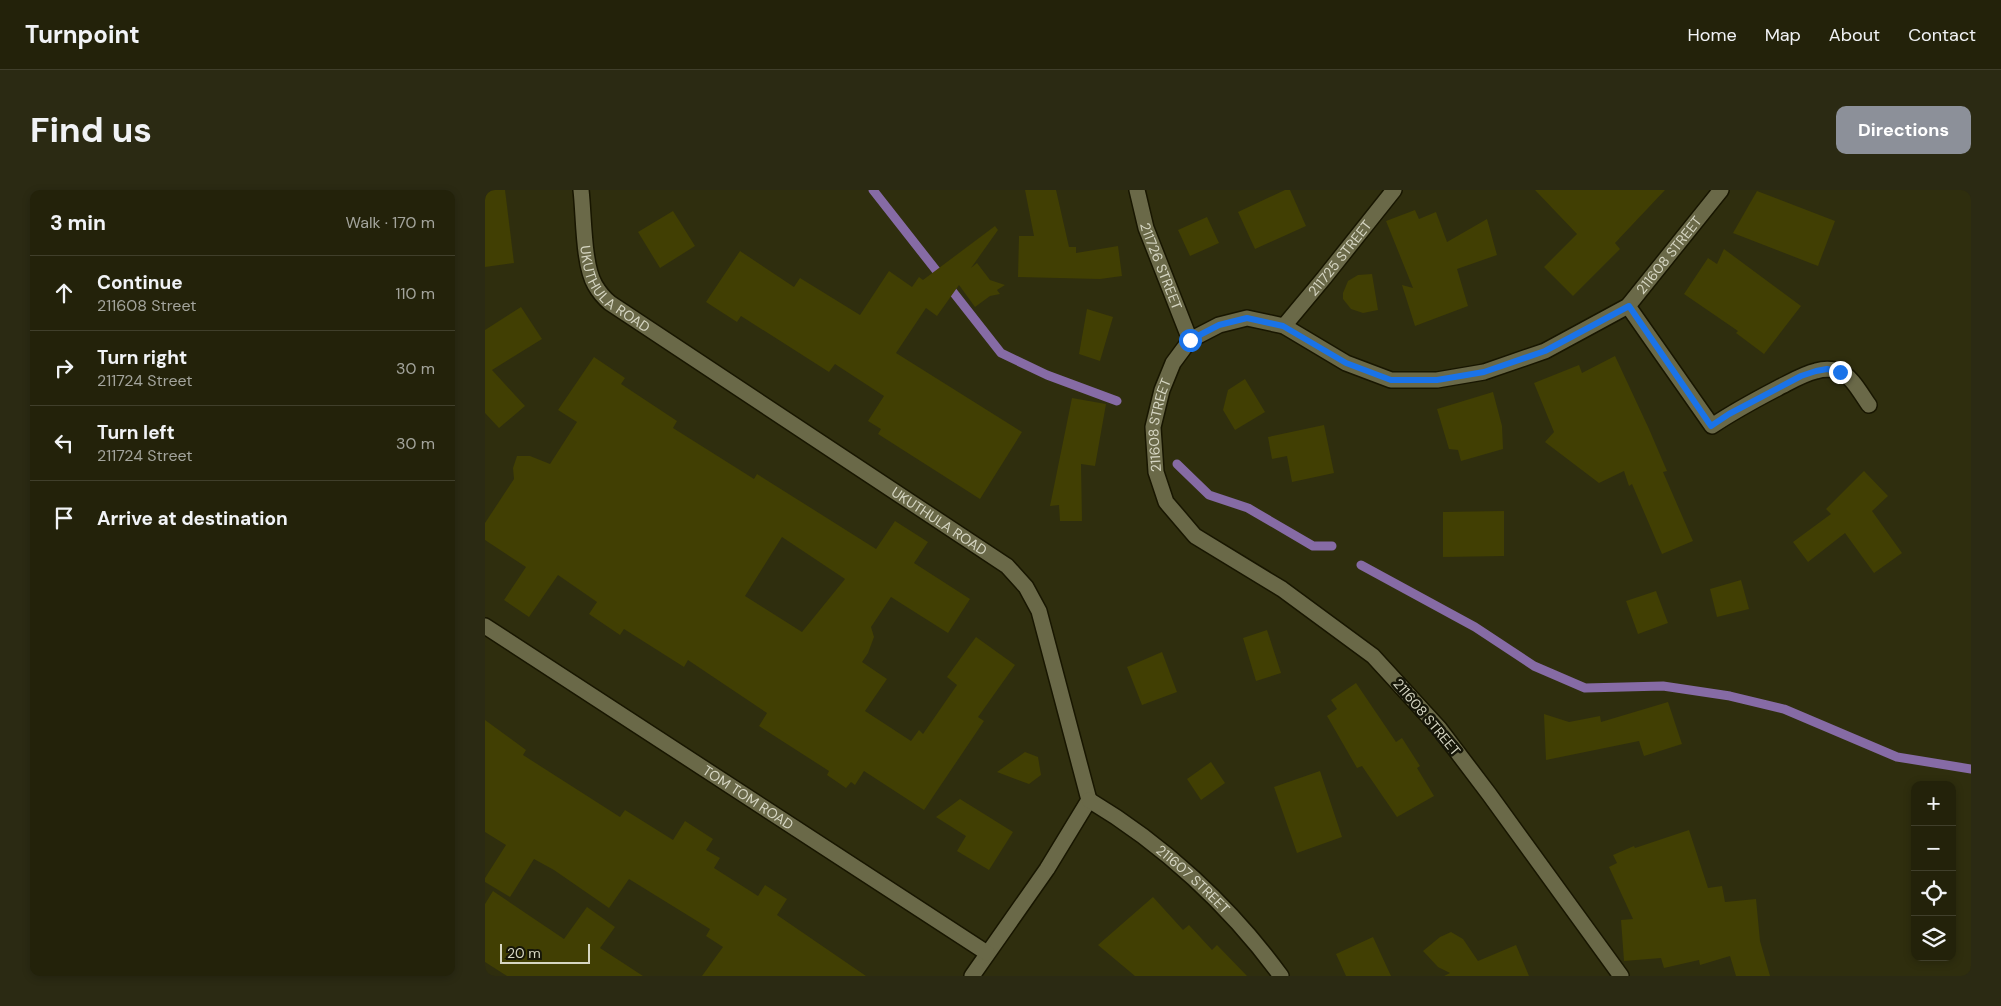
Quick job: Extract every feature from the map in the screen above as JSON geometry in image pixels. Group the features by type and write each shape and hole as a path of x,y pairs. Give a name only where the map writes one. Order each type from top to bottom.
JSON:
{"street":[{"name":"UKUTHULA ROAD","path":"581,190 588,266 594,284 600,294 610,303 1007,566 1026,587 1039,611 1089,800"},
{"name":"211726 STREET","path":"1137,190 1146,228 1190,340"},
{"name":"211725 STREET","path":"1283,326 1394,190"},
{"name":"211608 STREET","path":"1621,976 1461,758 1411,696 1379,662 1282,589 1195,536 1167,502 1156,472 1153,427 1162,390 1173,364 1190,340 1219,325 1247,318 1283,326 1346,363 1391,380 1437,380 1484,372 1545,351 1629,306 1721,190"},
{"path":"1629,306 1711,426 1801,376 1827,369 1840,372 1853,382 1869,405"},
{"name":"TOM TOM ROAD","path":"485,626 987,953"},
{"path":"972,976 1047,869 1089,800"},
{"name":"211607 STREET","path":"1089,800 1117,817 1185,871 1226,909 1281,976"}],"building":[{"path":"485,190 505,190 514,263 485,267"},
{"path":"1025,190 1056,190 1069,247 1076,247 1076,253 1118,246 1122,276 1100,279 1018,277 1019,236 1034,236"},
{"path":"1285,190 1290,190 1306,226 1255,249 1238,212"},
{"path":"1535,190 1665,190 1615,243 1620,249 1573,296 1544,267 1577,234"},
{"path":"1757,191 1835,221 1818,266 1733,233"},
{"path":"1415,210 1419,219 1436,212 1447,242 1487,219 1497,255 1457,269 1468,306 1415,326 1402,285 1413,288 1386,221"},
{"path":"673,211 695,246 660,268 638,232"},
{"path":"1207,217 1219,243 1190,256 1178,230"},
{"path":"995,226 998,230 971,268 977,263 990,280 1005,285 997,290 1000,294 990,296 975,307 959,285 937,316 926,308 896,353 1022,432 980,499 878,434 881,429 868,421 884,396 835,364 829,372 741,316 737,322 706,302 740,251 794,287 800,278 860,315 889,271 912,287 919,277 923,280"},
{"path":"1724,249 1801,306 1764,354 1736,333 1738,331 1684,294 1708,258 1717,264"},
{"path":"1372,274 1378,310 1363,313 1351,309 1343,299 1343,293 1348,281 1358,275"},
{"path":"521,307 542,339 492,370 525,406 499,428 485,413 485,330"},
{"path":"1087,309 1113,317 1100,361 1079,354"},
{"path":"1615,356 1667,471 1663,472 1693,541 1662,554 1632,484 1629,486 1624,471 1599,483 1545,442 1554,432 1534,383 1579,365 1582,373"},
{"path":"594,357 625,378 621,384 677,421 673,428 754,479 757,474 876,549 895,521 928,542 914,563 970,599 948,633 891,597 871,627 874,637 868,653 862,662 887,679 865,711 911,741 919,730 923,734 957,685 947,677 976,637 1015,665 978,717 984,721 924,810 864,771 855,785 851,782 846,788 827,775 829,771 759,726 767,713 688,660 684,667 624,629 620,635 589,614 597,602 558,575 529,617 504,600 526,567 485,540 485,523 514,479 513,468 517,456 530,456 550,464 577,422 558,410","holes":["782,537 845,579 802,632 745,596"]},
{"path":"1245,379 1265,412 1235,430 1223,410 1228,390"},
{"path":"1493,392 1502,426 1503,449 1461,461 1458,450 1449,449 1437,409"},
{"path":"1072,398 1106,404 1095,466 1081,464 1082,521 1060,521 1059,505 1050,506"},
{"path":"1324,425 1334,473 1292,482 1287,456 1272,459 1268,437"},
{"path":"1864,471 1888,496 1872,511 1902,553 1874,573 1845,533 1808,562 1793,542 1831,514 1826,509"},
{"path":"1504,511 1504,556 1443,557 1443,512"},
{"path":"1741,580 1749,609 1717,617 1710,589"},
{"path":"1656,591 1668,623 1638,634 1626,601"},
{"path":"1267,630 1281,673 1256,681 1243,638"},
{"path":"1162,652 1177,692 1142,705 1127,667"},
{"path":"1356,683 1396,742 1402,738 1420,766 1417,768 1434,796 1397,817 1362,766 1357,768 1327,716 1337,709 1331,700"},
{"path":"1668,702 1682,744 1644,756 1639,741 1546,760 1544,714 1569,722 1600,716 1601,722"},
{"path":"485,720 526,750 523,755 620,817 625,810 673,840 685,821 713,839 706,850 720,858 714,868 758,896 765,885 787,899 777,915 866,976 702,976 723,947 706,936 710,929 629,879 609,908 554,870 534,859 510,897 485,882 485,878 506,845 485,832"},
{"path":"1025,752 1038,757 1041,775 1029,784 997,772"},
{"path":"1211,762 1225,783 1201,800 1187,779"},
{"path":"1320,771 1342,837 1297,853 1274,787"},
{"path":"960,799 1013,832 989,870 957,851 966,836 936,817"},
{"path":"1689,830 1708,888 1722,886 1725,902 1756,899 1760,941 1770,976 1736,976 1730,956 1700,965 1699,960 1664,968 1661,958 1624,961 1621,920 1633,919 1609,867 1617,863 1613,855 1634,846 1635,848"},
{"path":"493,891 564,939 587,907 615,927 600,948 643,976 507,976 485,962 485,904"},
{"path":"1153,897 1183,930 1189,925 1212,950 1217,945 1247,976 1135,976 1098,945"},
{"path":"1451,932 1463,939 1478,961 1516,945 1529,976 1444,976 1450,973 1438,967 1423,951 1440,937"},
{"path":"1373,937 1391,976 1346,976 1336,954"}],"waterway":[{"path":"873,190 1001,353 1047,375 1117,401"},
{"path":"1177,464 1209,495 1248,508 1313,546 1332,546"},
{"path":"1361,565 1475,627 1534,666 1585,688 1663,686 1730,696 1784,709 1897,757 1971,769"}],"route":[{"path":"1190,340 1219,325 1247,318 1283,326 1346,363 1391,380 1437,380 1484,372 1545,351 1629,306 1711,426 1729,414 1801,376 1827,369 1840,372"}]}
